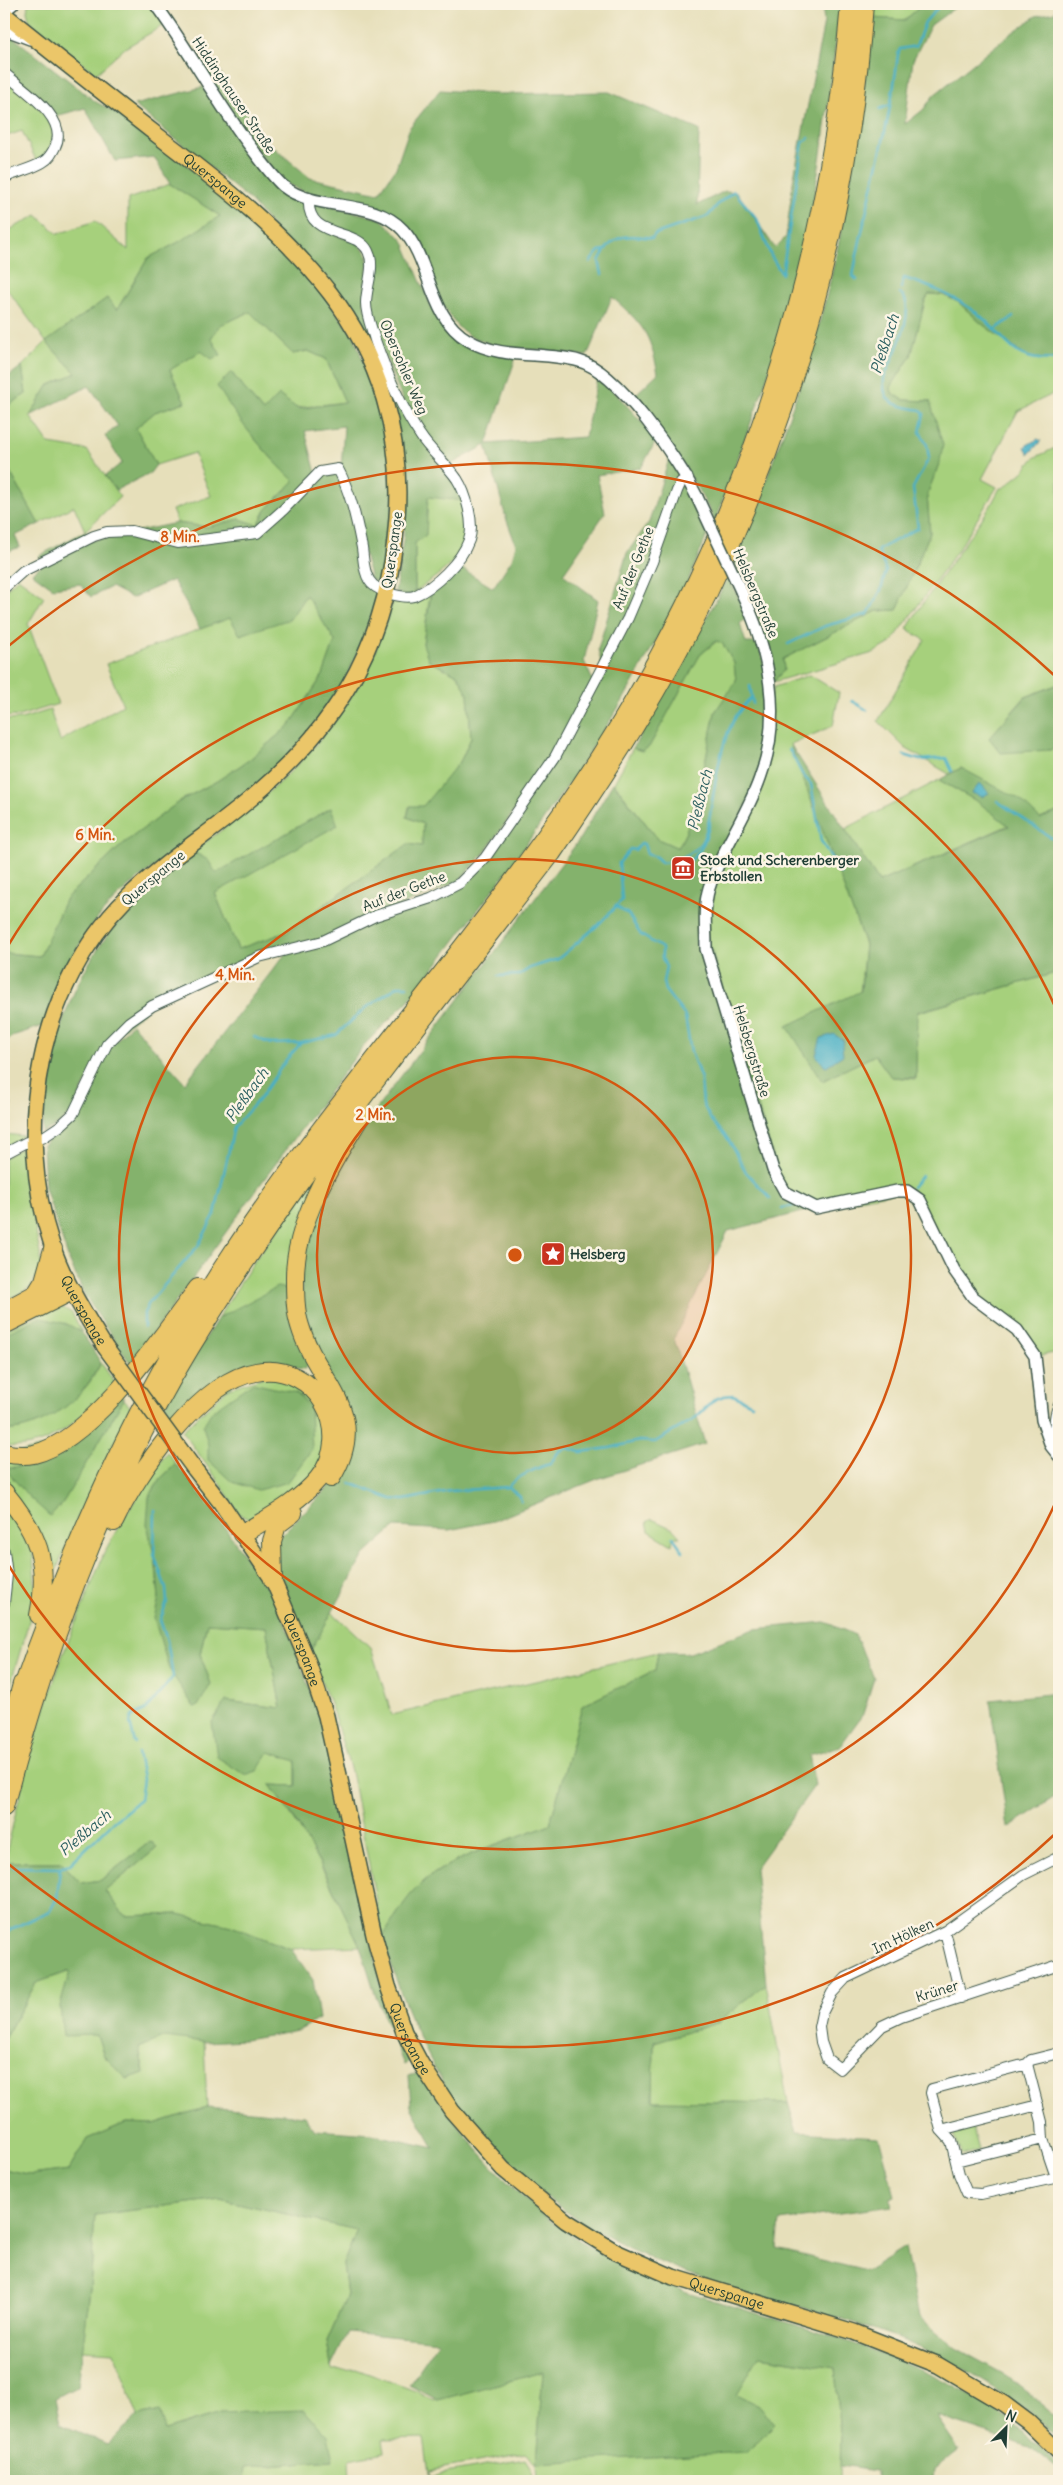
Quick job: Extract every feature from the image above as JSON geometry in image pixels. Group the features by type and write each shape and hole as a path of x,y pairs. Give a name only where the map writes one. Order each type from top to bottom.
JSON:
{"highway":[{"path":"20,1695 51,1606 82,1529 125,1437 197,1308 254,1222 304,1153 527,862 630,707 696,584 750,454 770,400 798,310 818,225 833,148 850,4"},
{"path":"4,1807 66,1606 96,1535 144,1433 214,1307 283,1204 552,853 595,790 644,710 708,592 744,511 792,384 823,272 849,142 864,4"},
{"path":"245,1539 277,1525 310,1501 329,1482 343,1456 346,1440 344,1416 339,1401 300,1326 295,1276 304,1225 320,1188 357,1122 411,1037"},
{"path":"4,1453 28,1455 48,1448 74,1432 109,1400 136,1370 218,1260 254,1222"},
{"path":"35,1295 44,1281 53,1248"},
{"path":"4,1311 35,1295 69,1284"},
{"path":"4,1325 69,1284"},
{"path":"47,1664 118,1514 169,1436 197,1408 233,1380 256,1372 285,1372 301,1379 317,1392 330,1415 334,1429 334,1442 326,1468 308,1490 245,1539"},
{"path":"4,1492 32,1532 43,1568 43,1593 20,1695 4,1751"},
{"path":"273,1580 272,1541 277,1525"}],"main road":[{"name":"Querspange","path":"4,13 246,204 291,246 332,295 359,337 380,382 392,429 398,479 396,539 387,591 376,628 343,700 304,750 256,795 134,891 103,924 83,952 67,981 44,1049 38,1084 34,1140 36,1186 53,1248 69,1284 105,1347 273,1580 308,1662 326,1716 374,1935 388,1986 404,2032 421,2064 452,2110 503,2169 566,2221 616,2252 673,2277 854,2332 911,2353 964,2379 1004,2404 1028,2422 1059,2452"}],"street":[{"path":"4,13 13,4"},
{"name":"Hiddinghauser Straße","path":"155,4 234,127 268,170 284,186 309,198 382,215 403,230 411,242 438,307 454,328 467,340 491,350 580,361 600,371 655,430 688,478 698,497"},
{"path":"4,29 39,42"},
{"path":"4,74 46,108 55,124 58,138 53,151 43,163 4,178"},
{"name":"Obersohler Weg","path":"4,588 23,571 94,536 107,532 132,531 178,543 257,533 320,472 338,469 347,486 361,544 364,566 369,581 374,586 408,598 424,590 455,563 469,540 467,501 456,479 421,437 405,412 376,341 366,304 371,262 368,251 361,242 322,228 311,213 308,205 309,198"},
{"name":"Auf der Gethe","path":"4,1154 10,1149 42,1138 60,1126 72,1114 107,1044 129,1022 152,1006 259,957 323,941 375,916 431,898 460,884 485,858 556,757 628,618 652,562 677,490 681,482 688,478"},
{"name":"Helsbergstraße","path":"698,497 755,623 768,666 771,732 760,779 708,889 705,916 706,949 772,1170 785,1192 816,1208 897,1191 907,1191 920,1200 954,1270 973,1297 1017,1330 1035,1356 1042,1420 1052,1446 1059,1456"},
{"path":"1059,1405 1054,1427 1059,1446"},
{"path":"4,1551 7,1575 4,1603"},
{"name":"Im Hölken","path":"840,2069 827,2058 821,2042 819,2026 822,2013 832,1993 846,1978 945,1931 1023,1875 1059,1857"},
{"path":"945,1931 961,1998"},
{"name":"Krüner","path":"840,2069 882,2026 900,2017 1059,1965"},
{"path":"1027,2064 1038,2105 1043,2139 1058,2177 973,2195 964,2188 951,2141 941,2130 931,2093 932,2089 1027,2064 1031,2060 1059,2053"},
{"path":"941,2130 1038,2105"},
{"path":"956,2161 1043,2139"}],"green space":[{"path":"28,4 150,4 164,25 125,48 96,74 30,22 27,12"},
{"path":"822,4 840,4 816,185 802,256 785,320 757,407 715,521 678,456 633,397 658,373 652,347 644,330 612,297 587,356 493,345 470,336 457,326 442,304 415,237 386,212 302,191 284,182 238,125 198,62 210,57 265,140 310,178 379,193 396,168 410,127 440,90 496,94 609,92 699,130 697,205 725,191 737,192 775,248 786,237 793,182 824,22"},
{"path":"873,4 923,4 905,20 872,18"},
{"path":"923,4 960,4 931,25 913,60 905,124 923,110 934,95 1009,35 1036,16 1059,11 1059,361 1028,358 982,324 958,302 943,295 929,294 925,301 911,356 891,387 892,393 904,400 930,401 943,445 940,461 927,495 930,533 897,610 877,611 783,659 784,670 773,682 764,636 754,606 735,563 797,395 826,299 851,179 872,18 905,20"},
{"path":"4,33 14,38 96,102 116,113 241,205 287,247 354,336 387,428 394,498 382,585 371,579 341,470 344,426 305,431 316,473 338,470 345,487 361,567 380,591 349,671 323,715 275,768 221,815 131,885 103,912 75,952 43,1026 15,1035 4,1042 4,953 40,956 66,898 123,844 180,801 217,781 249,760 290,725 323,675 335,641 306,595 290,619 240,635 230,618 200,629 173,580 132,598 111,587 91,597 80,584 53,588 32,573 44,563 39,556 85,531 90,541 177,523 207,527 240,519 258,525 266,510 294,481 252,436 217,386 231,372 263,412 279,395 298,409 345,402 326,359 308,351 293,354 250,312 220,325 211,338 221,355 212,359 201,351 170,370 185,402 155,412 136,428 156,465 150,473 116,490 105,476 122,463 105,436 118,426 89,386 30,416 48,386 76,373 46,342 107,298 117,310 148,258 177,243 220,216 170,184 154,157 115,161 85,108 56,116 46,102 4,68"},
{"path":"4,79 37,106 46,116 51,127 53,138 48,150 37,162 22,131 4,137"},
{"path":"203,87 324,230 358,244 366,252 368,262 364,305 404,414 454,480 465,501 428,497 426,535 415,543 415,591 407,596 395,592 404,534 404,478 365,335 250,200 134,105"},
{"path":"170,184 220,216 177,243 148,258 116,311 107,298 46,342 4,285 4,233 37,215 58,234 95,221 128,250 128,199"},
{"path":"307,200 381,219 403,240 433,311 450,332 516,357 487,444 585,437 598,374 657,439 641,468 597,475 605,513 563,574 598,600 584,661 593,681 553,756 482,856 458,881 322,939 258,955 152,1005 107,1042 71,1112 59,1124 42,1133 50,1070 57,1041 66,1012 78,985 92,958 109,933 152,886 192,851 208,860 216,873 331,808 338,825 215,893 238,949 287,932 408,844 422,846 423,824 407,817 410,806 423,806 461,760 471,738 468,694 458,675 429,661 423,644 432,587 456,565 493,588 512,559 516,545 506,518 486,445 448,466 407,411 371,320 370,250 325,226"},
{"path":"929,294 943,295 958,302 982,324 1028,358 1059,361 1059,391 1018,411 982,479 997,487 960,547 891,643 873,653 773,682 784,670 783,659 877,611 897,610 930,533 927,495 940,461 930,401 904,400 892,393 891,387 911,356 925,301"},
{"path":"250,312 293,354 308,351 326,359 345,402 263,412 231,372 218,386 253,436 294,481 266,510 258,525 240,519 207,527 177,523 172,510 211,496 194,453 156,465 136,428 155,412 185,402 170,370 201,351 220,354 211,338 220,325"},
{"path":"46,342 76,373 48,386 30,416 49,444 87,450 120,497 85,531 74,506 39,524 4,461 4,408 26,394 22,366"},
{"path":"22,366 26,394 4,408 4,380"},
{"path":"1055,448 1059,453 1059,684 1025,697 989,738 1050,750 1059,747 1059,811 1040,819 961,768 949,774 905,748 878,721 925,640 907,629 917,612 990,507 1000,488 1003,488 1024,471 1034,458"},
{"path":"670,456 708,533 687,583 622,702 574,776 508,870 408,1001 364,1045 262,1182 131,1364 85,1296 69,1260 45,1188 43,1145 62,1128 111,1046 132,1024 185,1083 286,953 377,918 434,900 488,859 603,671 598,649 627,553 649,522"},
{"path":"4,461 39,524 15,536 20,547 4,553"},
{"path":"428,496 465,501 468,540 453,562 415,591 415,542 425,535"},
{"path":"18,578 44,597 28,624 58,704 19,716 4,717 4,591"},
{"path":"728,578 748,615 740,624 746,643 758,643 765,668 768,714 764,750 755,780 702,918 784,1193 814,1209 728,1231 674,1338 705,1444 597,1479 493,1521 449,1530 395,1527 364,1555 310,1652 277,1572 277,1539 339,1477 316,1345 303,1314 301,1272 310,1230 331,1180 356,1136 577,843 613,783 658,839 678,848 686,832 703,773 715,712 736,681 734,663 722,643 716,641 700,655 649,747 642,751 633,748"},
{"path":"431,587 423,643 430,661 458,675 468,693 471,738 461,760 423,807 409,807 407,817 423,824 422,846 408,844 287,932 238,949 215,893 337,825 331,808 215,874 192,852 220,832 271,790 317,744 355,690 375,652 395,596"},
{"path":"306,594 335,641 323,675 290,725 249,760 217,781 180,801 123,844 66,898 40,956 4,953 4,720 21,719 50,710 60,741 123,705 106,664 230,618 241,635"},
{"path":"717,641 722,643 734,663 736,681 715,712 703,773 686,832 678,848 658,839 614,783 633,748 642,751 649,747 700,655"},
{"path":"810,675 839,693 833,726 791,744 865,945 860,992 822,1081 875,1055 891,1077 916,1079 916,1013 1059,972 1059,1352 1038,1356 977,1296 957,1269 912,1190 816,1206 786,1190 774,1170 708,948 706,917 774,687"},
{"path":"1059,684 1059,747 1050,750 1001,753 989,738 1026,697"},
{"path":"790,744 879,882 1009,826 978,802 939,780 961,768 1019,799 1040,819 1059,811 1059,972 917,1012 916,1078 891,1077 875,1055 822,1081 787,1026 861,991 865,944"},
{"path":"939,780 978,802 1009,825 879,882 845,829"},
{"path":"4,1098 11,1103 11,1114 6,1116 4,1132"},
{"path":"4,1134 24,1136 4,1149"},
{"path":"343,1139 292,1290 218,1318 257,1257"},
{"path":"21,1148 26,1153 28,1188 42,1265 31,1287 4,1302 4,1158"},
{"path":"277,1287 292,1290 313,1361 305,1369 262,1364 176,1424 163,1408 218,1318"},
{"path":"60,1306 72,1313 82,1332 65,1323 4,1336 4,1330"},
{"path":"39,1318 63,1323 78,1330 101,1363 77,1397 58,1412 26,1428 4,1430 4,1336 6,1333"},
{"path":"101,1363 115,1383 78,1419 66,1429 38,1443 22,1446 4,1446 4,1430 25,1427 58,1412 77,1397 87,1386"},
{"path":"273,1374 314,1395 329,1442 315,1476 275,1506 250,1520 239,1514 222,1486 182,1431 229,1388"},
{"path":"252,1383 297,1393 310,1407 312,1449 288,1482 258,1490 232,1482 208,1460 208,1444 203,1426 212,1411"},
{"path":"119,1393 124,1399 62,1504 50,1516 30,1498 5,1469 41,1461"},
{"path":"124,1399 131,1408 80,1512 46,1595 47,1568 4,1486 4,1456 64,1442 41,1461 17,1466 50,1516 62,1504"},
{"path":"167,1452 176,1464 161,1478 149,1497 159,1598 155,1618 211,1684 200,1654 207,1623 266,1627 281,1708 226,1701 257,1771 268,1751 296,1761 296,1786 270,1785 308,1843 360,1946 291,1949 231,1926 178,1914 125,1916 105,1891 157,1848 151,1841 101,1880 81,1883 61,1862 4,1862 29,1757 62,1657 105,1551 124,1517"},
{"path":"176,1464 209,1505 274,1598 289,1632 321,1722 385,2002 410,2061 404,2065 376,1996 360,1946 325,1872 291,1813 270,1785 296,1786 296,1761 269,1752 257,1771 245,1775 217,1757 212,1722 226,1701 281,1708 266,1627 207,1623 200,1654 211,1684 198,1706 194,1707 169,1669 154,1618 159,1598 156,1565 147,1524 149,1497 161,1478"},
{"path":"4,1500 32,1543 36,1597 4,1706"},
{"path":"652,1519 673,1529 680,1537 673,1537 672,1545 649,1531 647,1522"},
{"path":"332,1612 371,1648 392,1715 658,1652 655,1670 582,1706 550,1824 465,1857 433,1874 410,1896 383,1937 351,1771 330,1703 310,1652"},
{"path":"825,1622 855,1635 874,1678 863,1714 840,1746 809,1755 815,1785 755,1868 766,1984 717,2023 654,2042 653,2101 788,2103 797,2132 879,2137 895,2197 890,2199 892,2206 780,2221 777,2249 866,2271 905,2247 919,2317 956,2348 1007,2376 1059,2419 1059,2438 1034,2416 1007,2397 979,2379 920,2348 890,2335 816,2311 729,2289 627,2247 565,2211 509,2165 483,2138 453,2101 414,2026 400,1992 383,1937 410,1896 434,1874 465,1857 550,1824 582,1706 655,1670 658,1652 690,1653 754,1629"},
{"path":"1059,1693 1059,1794 1008,1828 990,1700"},
{"path":"151,1841 157,1848 105,1891 125,1916 178,1914 231,1926 291,1949 313,1980 319,2019 298,2031 245,2040 204,2042 165,2037 139,2048 144,2073 127,2079 104,2056 97,2035 63,2036 60,2006 70,1971 36,1983 4,2039 4,1862 61,1862 81,1883 101,1880"},
{"path":"71,1971 60,2006 97,2035 104,2056 144,2072 139,2048 165,2036 204,2042 207,2107 154,2124 126,2123 87,2139 69,2170 31,2175 4,2169 4,2039 36,1983"},
{"path":"766,1984 788,2103 653,2101 654,2042 717,2023"},
{"path":"421,2072 465,2135 515,2190 573,2236 605,2256 664,2284 838,2338 903,2362 934,2376 965,2392 1012,2423 1045,2452 1059,2470 1030,2447 936,2416 959,2450 934,2469 933,2481 878,2481 875,2471 840,2466 841,2435 835,2368 759,2356 737,2394 759,2405 775,2424 747,2452 536,2463 543,2372 438,2400 409,2385 439,2341 348,2332 331,2367 327,2341 347,2295 343,2264 357,2230 220,2199 95,2215 90,2289 78,2386 55,2398 60,2424 107,2444 138,2416 159,2411 165,2430 221,2413 304,2410 328,2436 333,2460 245,2467 244,2481 4,2481 4,2169 31,2175 69,2170 87,2139 126,2123 154,2124 207,2107 304,2116 315,2130 371,2134 434,2148 411,2107 409,2076"},
{"path":"972,2126 979,2150 963,2155 952,2133 953,2129"},
{"path":"220,2199 357,2230 343,2264 347,2295 327,2341 332,2370 356,2369 418,2392 434,2401 543,2372 536,2463 525,2453 429,2471 430,2476 526,2459 531,2467 532,2481 430,2481 424,2438 383,2439 385,2452 349,2459 350,2481 244,2481 244,2467 332,2460 221,2413 165,2430 159,2411 138,2416 114,2352 82,2350 90,2289 95,2215"},
{"path":"758,2356 835,2368 841,2435 840,2481 537,2481 536,2463 759,2405 736,2394"}],"water":[{"path":"1038,439 1041,441 1029,454 1025,447"},
{"path":"980,783 989,793 982,797 972,793"},
{"path":"834,1034 844,1041 842,1046 843,1055 825,1067 816,1055 821,1038"}],"waterway":[{"name":"Pleßbach","path":"857,280 853,276 884,138 898,54 900,49 916,46 925,22 941,4"},
{"path":"880,109 890,105"},
{"path":"602,274 599,261 609,245 614,241 627,236 652,238 655,234 708,216 719,203 734,191 757,219 771,256 782,274 803,142 809,138"},
{"path":"590,262 599,251 605,250"},
{"path":"901,288 904,278 923,284 957,300 974,311 986,320 1018,353 1028,357 1059,359"},
{"name":"Pleßbach","path":"788,644 825,626 868,614 881,590 886,571 878,550 918,528 913,488 929,458 927,445 920,432 924,414 921,410 893,403 885,394 884,387 884,378 906,321 907,310 905,300 900,293"},
{"path":"996,329 1013,317"},
{"name":"Pleßbach","path":"750,686 753,704"},
{"name":"Pleßbach","path":"498,976 519,975 530,968 558,959 598,925 622,900 619,863 630,849 635,850 641,843 644,844 647,854 656,857 662,863 683,857 697,848 707,829 723,746 728,732 742,707 752,697"},
{"path":"852,701 867,710"},
{"path":"789,749 802,774 811,784 821,841 840,873"},
{"path":"904,755 920,760 946,758 952,771"},
{"path":"997,801 1059,843"},
{"name":"Pleßbach","path":"685,864 699,851 710,822"},
{"path":"615,906 628,914 641,935 662,948 662,958 666,967 663,982 665,990 685,1016 691,1052 701,1079 703,1104 710,1118 728,1139 746,1172 770,1198"},
{"name":"Pleßbach","path":"144,1327 144,1313 149,1303 198,1246 215,1214 234,1127 260,1098 286,1060 301,1043 336,1035 363,1010 398,986 407,986"},
{"path":"254,1037 271,1044 301,1043"},
{"path":"912,1187 921,1176"},
{"path":"782,1208 793,1206"},
{"path":"350,1483 391,1499 404,1500 450,1491 509,1487 520,1477 550,1464 559,1451 568,1448 581,1452 639,1441 655,1442 693,1420 715,1399 724,1396 733,1395 752,1404"},
{"path":"509,1487 520,1497 521,1501"},
{"name":"Pleßbach","path":"135,1743 130,1723 132,1716 147,1709 173,1677 167,1640 160,1620 167,1602 166,1589 154,1554 155,1510"},
{"path":"673,1537 683,1551"},
{"name":"Pleßbach","path":"13,1867 60,1868 69,1865 114,1821 140,1800 143,1779 138,1753"},
{"name":"Pleßbach","path":"4,1937 13,1928 50,1911 57,1898 60,1868"}],"place":[{"name":"Stock und Scherenberger Erbstollen","path":"683,868"},
{"name":"Helsberg","path":"553,1254"}]}
